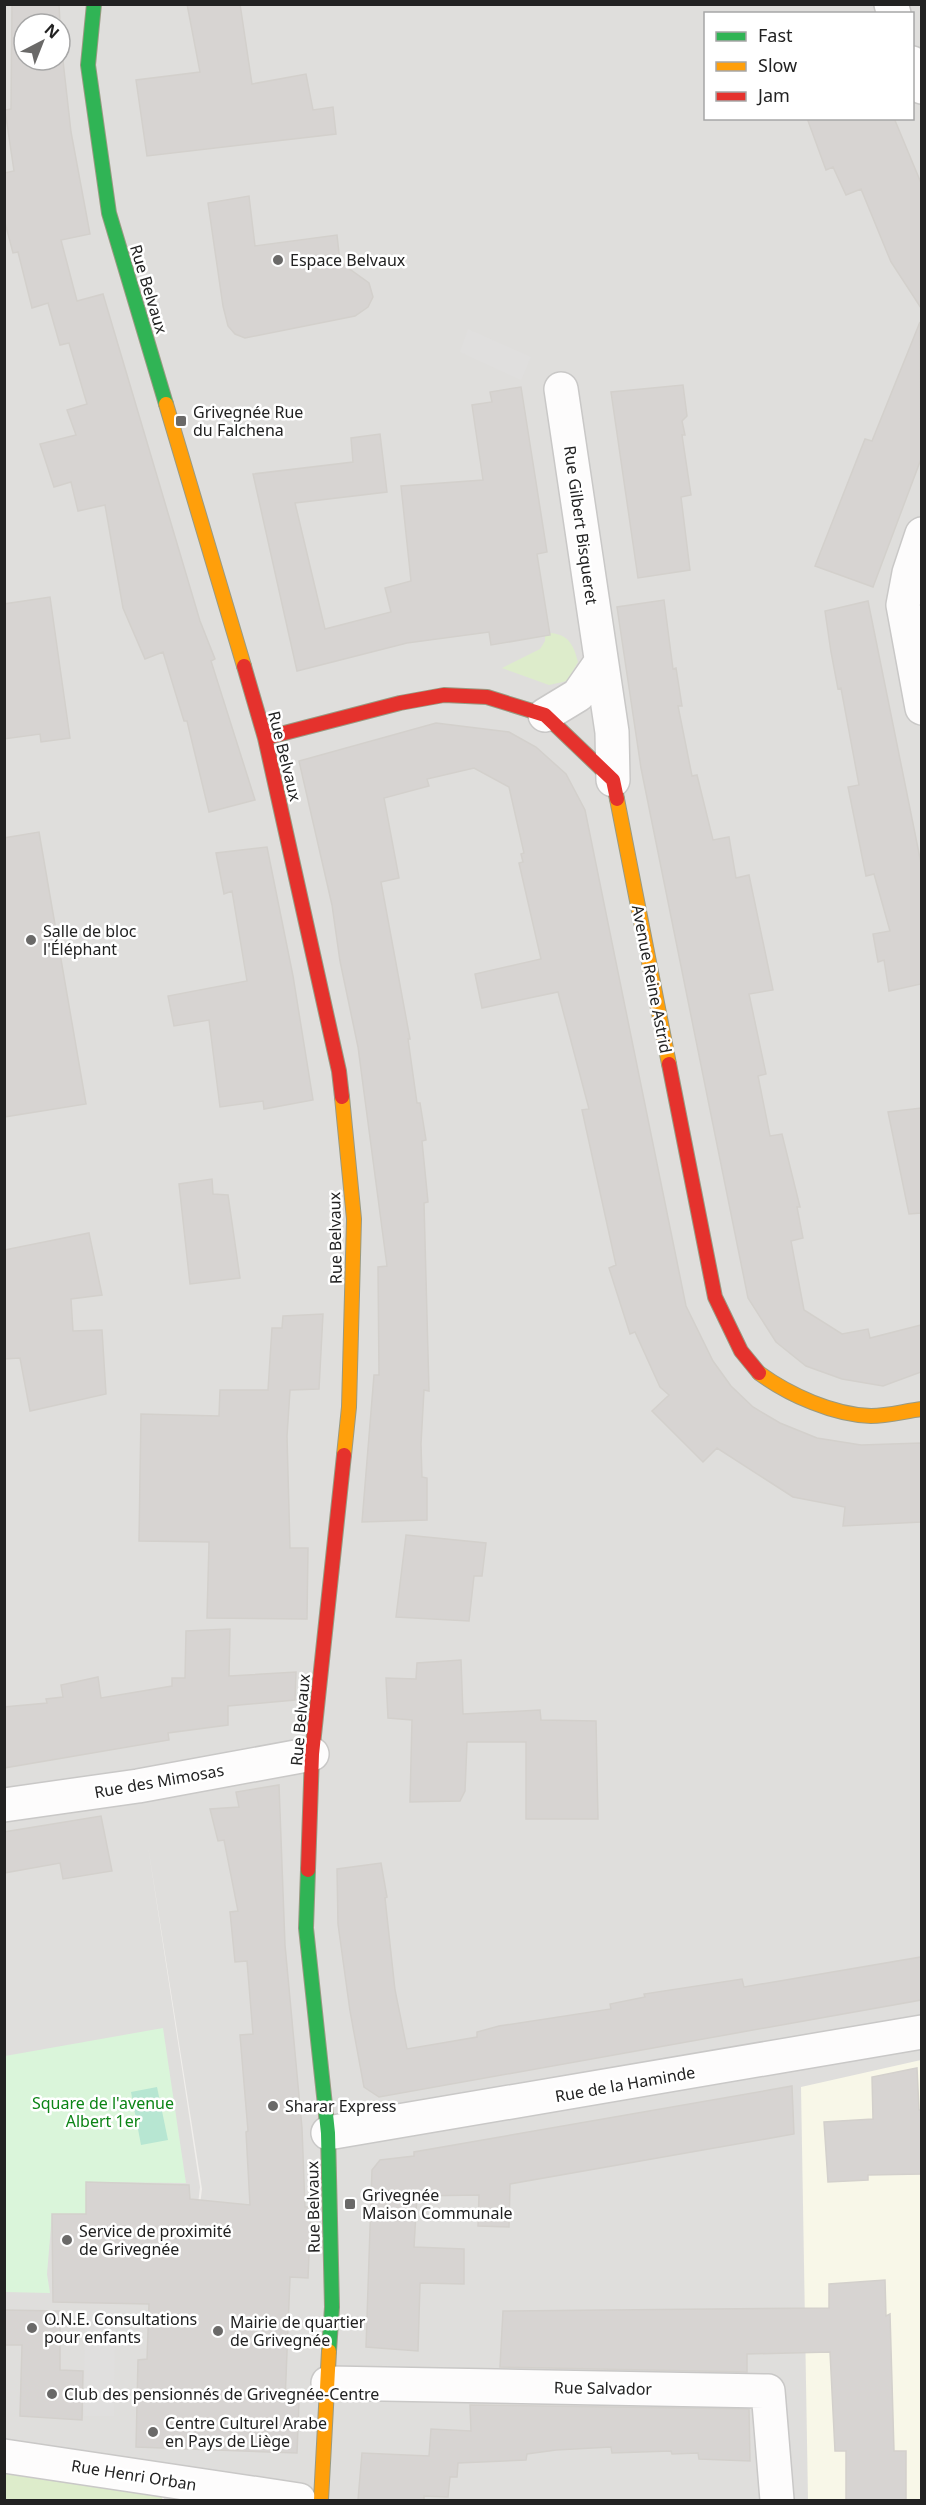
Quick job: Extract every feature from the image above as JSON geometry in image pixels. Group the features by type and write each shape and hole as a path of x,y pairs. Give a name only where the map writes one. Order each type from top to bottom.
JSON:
{"street":[{"name":"Rue Belvaux","path":"94,4 88,65 109,213 265,738 339,1071 354,1219 349,1407 312,1754 306,1928 328,2133 332,2307 321,2500"},
{"path":"914,68 921,87"},
{"name":"Rue Gilbert Bisqueret","path":"561,388 612,732 613,780"},
{"path":"921,534 909,573 903,605 921,708"},
{"path":"545,715 578,695 601,662"},
{"path":"265,738 400,703 444,695 487,697 545,715 613,780"},
{"name":"Avenue Reine Astrid","path":"613,780 715,1297 732,1333 753,1368 799,1396 832,1408 871,1416 921,1409"},
{"name":"Rue des Mimosas","path":"4,1806 138,1786 312,1754"},
{"name":"Rue de la Haminde","path":"328,2133 921,2032"},
{"name":"Rue Salvador","path":"328,2383 768,2391 777,2500"},
{"name":"Rue Henri Orban","path":"4,2456 299,2500"}],"shaded area":[{"path":"4,5 921,5 921,2500 164,2500 165,2481 5,2450","holes":["148,1846 202,2189 179,2372 200,2187"]},
{"path":"468,329 531,357 521,380 460,352"},
{"path":"921,2060 921,2500 808,2500 801,2087"},
{"path":"85,2310 115,2310 114,2416 84,2416"}],"green space":[{"path":"550,633 566,638 575,651 578,662 567,681 549,685 502,668 540,649 545,636"},
{"name":"Square de l'avenue Albert 1er","path":"163,2028 186,2183 86,2182 86,2214 52,2214 47,2274 50,2293 5,2292 5,2056"},
{"path":"157,2087 168,2140 141,2145 131,2092"},
{"path":"5,2457 162,2483 162,2500 5,2500"}],"building":[{"path":"12,4 59,4 59,12 12,12 12,72 64,72 71,132 90,234 61,240 77,301 103,294 200,621 215,659 211,661 255,800 209,812 187,721 184,721 163,652 145,659 123,608 105,505 78,511 71,482 54,487 40,444 76,435 67,410 87,404 69,343 60,345 48,303 32,308 18,252 13,253 4,219 4,173 14,171 5,110 11,109"},
{"path":"187,4 240,4 252,84 306,74 313,110 333,107 336,134 147,156 136,80 200,72"},
{"path":"808,120 895,120 921,183 921,308 891,262 861,189 846,195 833,167 826,170"},
{"name":"Espace Belvaux","path":"249,196 255,246 337,235 340,262 369,283 373,297 368,307 355,316 245,338 235,334 228,326 223,306 208,203"},
{"path":"920,322 921,459 873,587 815,566 865,439 872,441"},
{"path":"683,385 687,416 682,421 685,435 682,435 691,495 681,497 690,570 638,578 611,392"},
{"path":"521,387 547,552 537,554 550,635 491,645 489,632 407,643 297,671 253,474 353,462 351,438 380,434 387,492 295,503 325,629 391,612 385,588 411,581 401,486 483,480 472,405 492,402 490,392"},
{"path":"50,597 70,738 41,742 40,734 4,739 4,604"},
{"path":"664,600 673,669 676,668 682,706 678,706 692,776 697,775 713,840 729,837 736,878 749,875 773,990 749,994 766,1074 758,1076 770,1136 782,1134 800,1207 797,1207 803,1238 791,1241 804,1310 842,1334 868,1329 870,1338 921,1325 921,1372 883,1386 842,1379 806,1366 776,1342 748,1298 641,768 617,607"},
{"path":"868,601 921,863 921,984 889,991 884,960 878,962 873,934 890,931 874,874 866,876 848,787 859,785 841,688 838,689 825,611"},
{"path":"436,723 509,732 536,747 566,774 585,810 686,1306 713,1361 731,1386 753,1407 780,1423 817,1438 861,1445 921,1443 921,1522 843,1526 845,1507 793,1497 717,1448 703,1462 652,1411 669,1395 660,1387 635,1332 630,1334 609,1268 616,1265 582,1110 589,1109 558,992 482,1008 475,974 541,959 519,863 523,862 521,854 524,853 509,787 474,768 427,779 429,786 384,798 399,878 381,882 410,1039 408,1039 417,1103 420,1103 426,1140 422,1141 428,1202 424,1203 429,1391 424,1390 421,1444 422,1477 427,1478 427,1520 362,1522 374,1375 379,1375 378,1267 387,1266 358,1047 340,961 332,905 299,761"},
{"name":"Salle de bloc l'Éléphant","path":"39,832 86,1104 4,1117 4,838"},
{"path":"267,847 293,976 313,1100 264,1109 263,1101 220,1107 209,1020 174,1026 168,996 247,981 232,891 224,894 216,853"},
{"path":"921,1108 921,1213 909,1214 888,1112"},
{"path":"212,1179 213,1194 228,1195 240,1278 190,1284 179,1184"},
{"path":"89,1233 102,1295 71,1299 73,1331 102,1330 106,1394 30,1411 20,1358 4,1359 4,1250"},
{"path":"323,1314 319,1389 290,1390 287,1436 290,1548 308,1548 307,1619 207,1618 209,1542 139,1541 141,1414 219,1416 220,1390 268,1390 272,1328 282,1328 283,1316"},
{"path":"406,1535 486,1543 482,1576 474,1576 469,1621 396,1617"},
{"path":"230,1629 229,1676 296,1672 295,1700 228,1706 228,1725 168,1733 169,1740 4,1768 4,1707 47,1703 46,1699 63,1697 61,1685 98,1677 101,1698 172,1686 172,1678 185,1678 186,1631"},
{"path":"461,1660 463,1714 540,1710 541,1720 596,1721 598,1819 526,1819 526,1742 467,1742 465,1791 460,1801 410,1802 412,1720 388,1718 386,1678 416,1679 417,1663"},
{"path":"279,1785 285,1945 302,2128 305,2207 311,2207 308,2278 290,2277 285,2402 299,2402 297,2453 136,2447 138,2360 147,2359 149,2304 53,2302 52,2214 86,2214 86,2182 189,2185 190,2199 250,2205 246,2132 248,2131 240,2035 253,2034 247,1961 235,1962 230,1912 238,1911 224,1840 218,1841 210,1809 239,1807 236,1792"},
{"path":"101,1816 112,1871 63,1879 60,1863 4,1873 4,1832"},
{"path":"381,1863 387,1897 385,1898 395,1990 407,2049 477,2037 477,2032 499,2026 611,2009 610,2004 645,1997 644,1994 742,1979 744,1987 921,1957 921,2000 379,2097 364,2087 350,2011 338,1924 337,1869"},
{"path":"917,2068 919,2110 921,2110 921,2174 868,2175 868,2180 828,2182 824,2122 873,2119 872,2077"},
{"path":"792,2086 794,2134 510,2184 509,2227 478,2226 479,2195 417,2196 414,2247 464,2249 464,2284 420,2283 418,2351 366,2347 372,2170 380,2160 414,2156 414,2152"},
{"path":"885,2280 886,2316 890,2314 894,2451 906,2451 906,2500 846,2500 846,2451 835,2451 830,2352 747,2354 747,2372 500,2367 503,2311 829,2308 829,2284"},
{"path":"4,2310 60,2311 60,2370 83,2371 82,2420 20,2416 22,2345 4,2345"},
{"path":"470,2405 749,2409 750,2461 699,2459 698,2453 672,2454 671,2451 612,2453 611,2447 556,2450 527,2454 526,2460 458,2463 457,2477 450,2477 448,2497 424,2496 424,2500 358,2500 362,2453 429,2456 431,2429 471,2431"}],"traffic: fast":[{"path":"94,4 88,65 109,213 166,404"},
{"path":"308,1870 306,1928 328,2133 332,2307 329,2351"}],"traffic: slow":[{"path":"166,404 244,666"},
{"path":"617,799 669,1064"},
{"path":"342,1097 354,1219 349,1407 344,1455"},
{"path":"759,1373 798,1396 842,1412 877,1416 922,1409"},
{"path":"321,2500 329,2351"}],"traffic: jam":[{"path":"244,666 265,738 339,1071 342,1097"},
{"path":"265,738 400,703 444,695 487,697 545,715 613,780 617,799"},
{"path":"669,1064 715,1297 741,1351 759,1373"},
{"path":"308,1870 312,1754 344,1455"}],"place":[{"name":"Espace Belvaux","path":"278,260"},
{"name":"Grivegnée Rue du Falchena","path":"181,421"},
{"name":"Salle de bloc l'Éléphant","path":"31,940"},
{"name":"Sharar Express","path":"273,2106"},
{"name":"Grivegnée Maison Communale","path":"350,2204"},
{"name":"Service de proximité de Grivegnée","path":"67,2240"},
{"name":"O.N.E. Consultations pour enfants","path":"32,2328"},
{"name":"Mairie de quartier de Grivegnée","path":"218,2331"},
{"name":"Club des pensionnés de Grivegnée-Centre","path":"52,2394"},
{"name":"Centre Culturel Arabe en Pays de Liège","path":"153,2432"}]}
